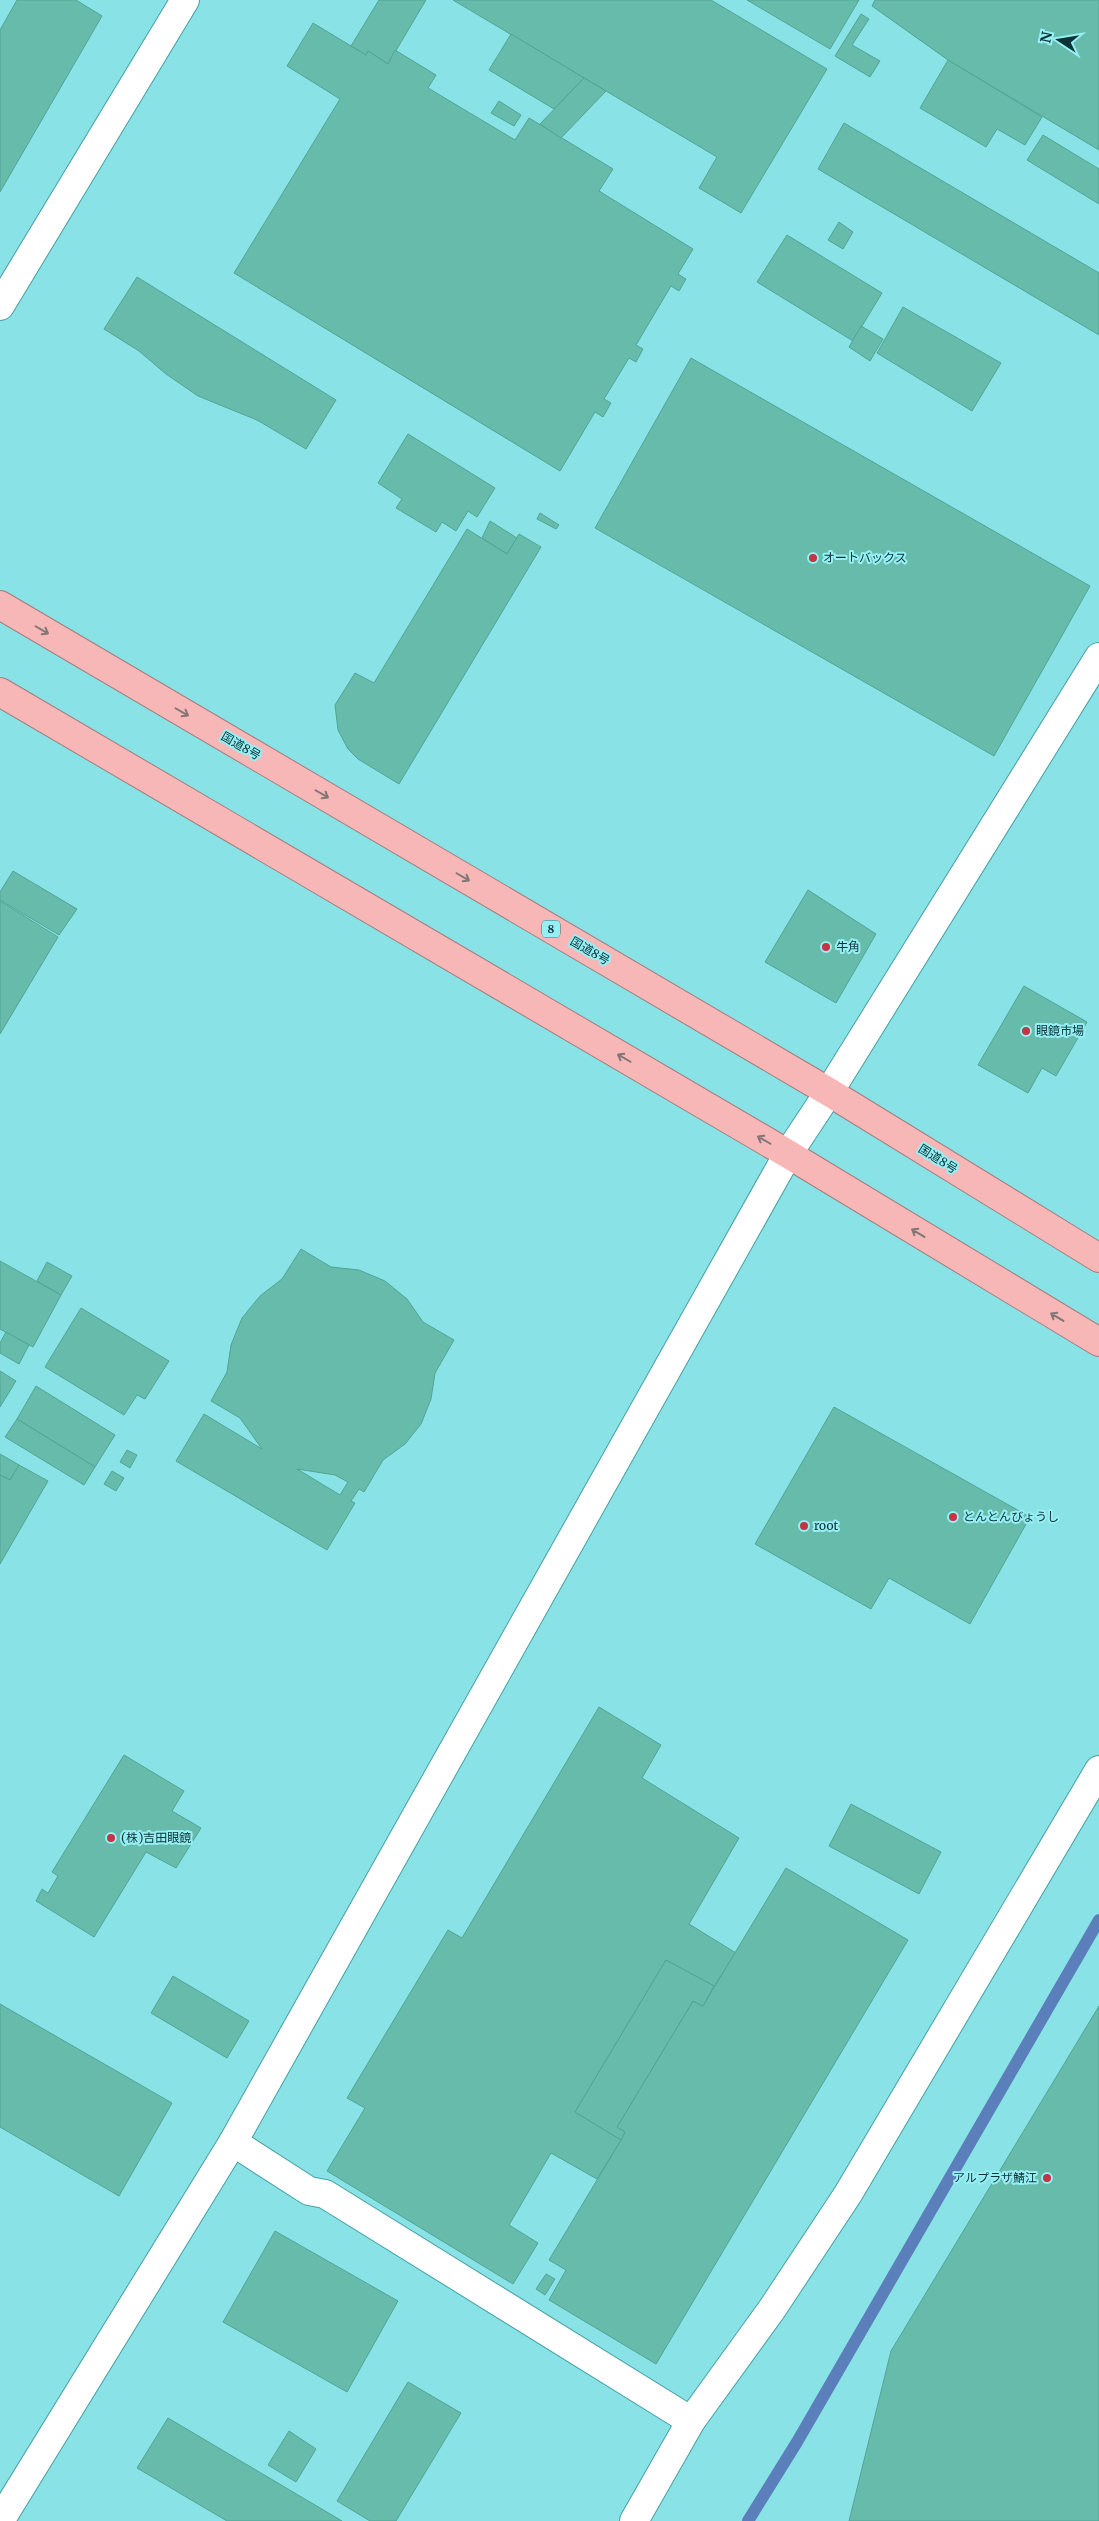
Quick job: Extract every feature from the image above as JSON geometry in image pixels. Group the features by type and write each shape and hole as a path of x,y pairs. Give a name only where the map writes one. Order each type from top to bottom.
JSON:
{"highway":[{"name":"国道8号","path":"0,605 829,1092 1099,1258"},
{"path":"0,692 788,1154 1099,1342"}],"street":[{"path":"0,306 185,0"},
{"path":"0,2521 233,2142 788,1154 829,1092 1099,658"},
{"path":"634,2521 691,2421 772,2310 848,2194 1099,1770"},
{"path":"233,2142 309,2190 325,2194 691,2421"}],"building":[{"path":"17,0 76,0 102,16 0,192 0,30"},
{"path":"379,0 426,0 388,64 368,51 366,55 351,46"},
{"path":"453,0 711,0 827,69 741,213 699,188 717,157"},
{"path":"747,0 859,0 830,49"},
{"path":"875,0 1099,0 1099,150 948,60 872,6"},
{"path":"861,14 869,19 852,45 880,61 870,77 835,56"},
{"path":"313,23 366,55 368,51 388,64 395,50 436,75 428,88 515,140 529,118 613,169 599,191 693,249 678,274 686,279 679,291 671,286 636,345 643,349 636,362 629,358 604,399 611,403 603,417 595,412 560,471 234,273 340,99 287,66"},
{"path":"511,34 584,78 554,109 489,70"},
{"path":"948,60 1042,117 1025,145 997,129 986,147 920,108"},
{"path":"584,78 606,91 561,138 540,124"},
{"path":"499,101 521,115 514,126 491,113"},
{"path":"844,123 1099,273 1099,335 818,169"},
{"path":"1043,135 1099,169 1099,204 1027,160"},
{"path":"839,222 853,232 843,249 828,240"},
{"path":"787,235 882,293 853,341 757,282"},
{"path":"137,277 336,400 306,449 257,420 198,396 166,374 139,351 104,329"},
{"path":"903,307 1001,363 972,411 877,353"},
{"path":"861,326 883,339 870,361 849,347"},
{"path":"691,358 1090,586 994,756 595,528"},
{"path":"408,434 495,488 477,517 468,511 456,531 442,522 436,532 396,508 402,499 378,483"},
{"path":"540,513 559,525 556,529 537,519"},
{"path":"490,521 517,538 507,554 482,538"},
{"path":"467,529 507,554 519,534 541,547 399,784 358,759 348,749 338,730 335,705 355,673 374,683"},
{"path":"13,871 77,909 59,935 0,900 0,892"},
{"path":"808,890 876,934 836,1003 765,962"},
{"path":"0,901 58,937 0,1034"},
{"path":"1024,986 1087,1022 1056,1076 1042,1068 1028,1093 978,1065"},
{"path":"301,1249 331,1267 359,1270 385,1281 407,1299 423,1322 454,1340 435,1373 431,1399 421,1424 405,1444 383,1460 364,1492 359,1489 351,1501 355,1503 327,1550 176,1461 204,1414 262,1449 240,1418 211,1401 227,1372 231,1345 242,1318 260,1296 282,1279","holes":["297,1469 335,1475 348,1482 340,1495"]},
{"path":"0,1261 61,1295 33,1347 0,1329"},
{"path":"47,1262 72,1276 61,1295 37,1281"},
{"path":"81,1308 169,1361 145,1399 137,1395 124,1415 45,1367"},
{"path":"6,1332 29,1345 19,1364 0,1353 0,1343"},
{"path":"0,1371 16,1381 0,1407"},
{"path":"36,1386 115,1435 95,1467 17,1419"},
{"path":"834,1407 1030,1517 970,1624 889,1578 871,1609 755,1544"},
{"path":"17,1419 95,1467 84,1485 5,1437"},
{"path":"127,1450 137,1455 130,1468 120,1462"},
{"path":"0,1454 19,1465 10,1480 0,1475"},
{"path":"19,1465 48,1481 0,1564 0,1475 10,1480"},
{"path":"112,1471 124,1478 116,1491 104,1484"},
{"path":"599,1707 661,1745 642,1778 739,1838 689,1924 736,1953 714,1986 666,1960 575,2112 621,2140 597,2179 551,2153 509,2225 538,2243 513,2284 327,2171 365,2108 347,2098 448,1930 462,1938"},
{"path":"124,1755 184,1791 172,1811 201,1828 176,1868 146,1852 94,1937 36,1901 42,1889 48,1893 58,1876 52,1872"},
{"path":"851,1804 941,1852 919,1894 829,1846"},
{"path":"786,1868 908,1940 656,2364 549,2300 566,2270 549,2260 621,2140 625,2132 617,2127 693,2001 703,2006"},
{"path":"666,1960 714,1986 703,2006 693,2001 617,2127 625,2132 621,2140 575,2112"},
{"path":"173,1976 249,2021 227,2058 151,2013"},
{"path":"0,2004 172,2103 119,2196 0,2127"},
{"name":"アルプラザ鯖江","path":"1099,2006 1099,2521 849,2521 891,2351"},
{"path":"275,2231 398,2301 347,2392 223,2322"},
{"path":"546,2274 555,2279 545,2295 536,2289"},
{"path":"408,2382 461,2413 396,2521 370,2521 337,2501"},
{"path":"168,2418 342,2521 227,2521 137,2468"},
{"path":"289,2431 316,2449 296,2482 268,2465"}],"waterway":[{"path":"748,2521 797,2442 1099,1920"}],"place":[{"name":"オートバックス","path":"813,558"},
{"name":"牛角","path":"826,947"},
{"name":"眼鏡市場","path":"1026,1031"},
{"name":"とんとんびょうし","path":"953,1517"},
{"name":"root","path":"804,1526"},
{"name":"(株)吉田眼鏡","path":"111,1838"},
{"name":"アルプラザ鯖江","path":"1047,2178"}]}
